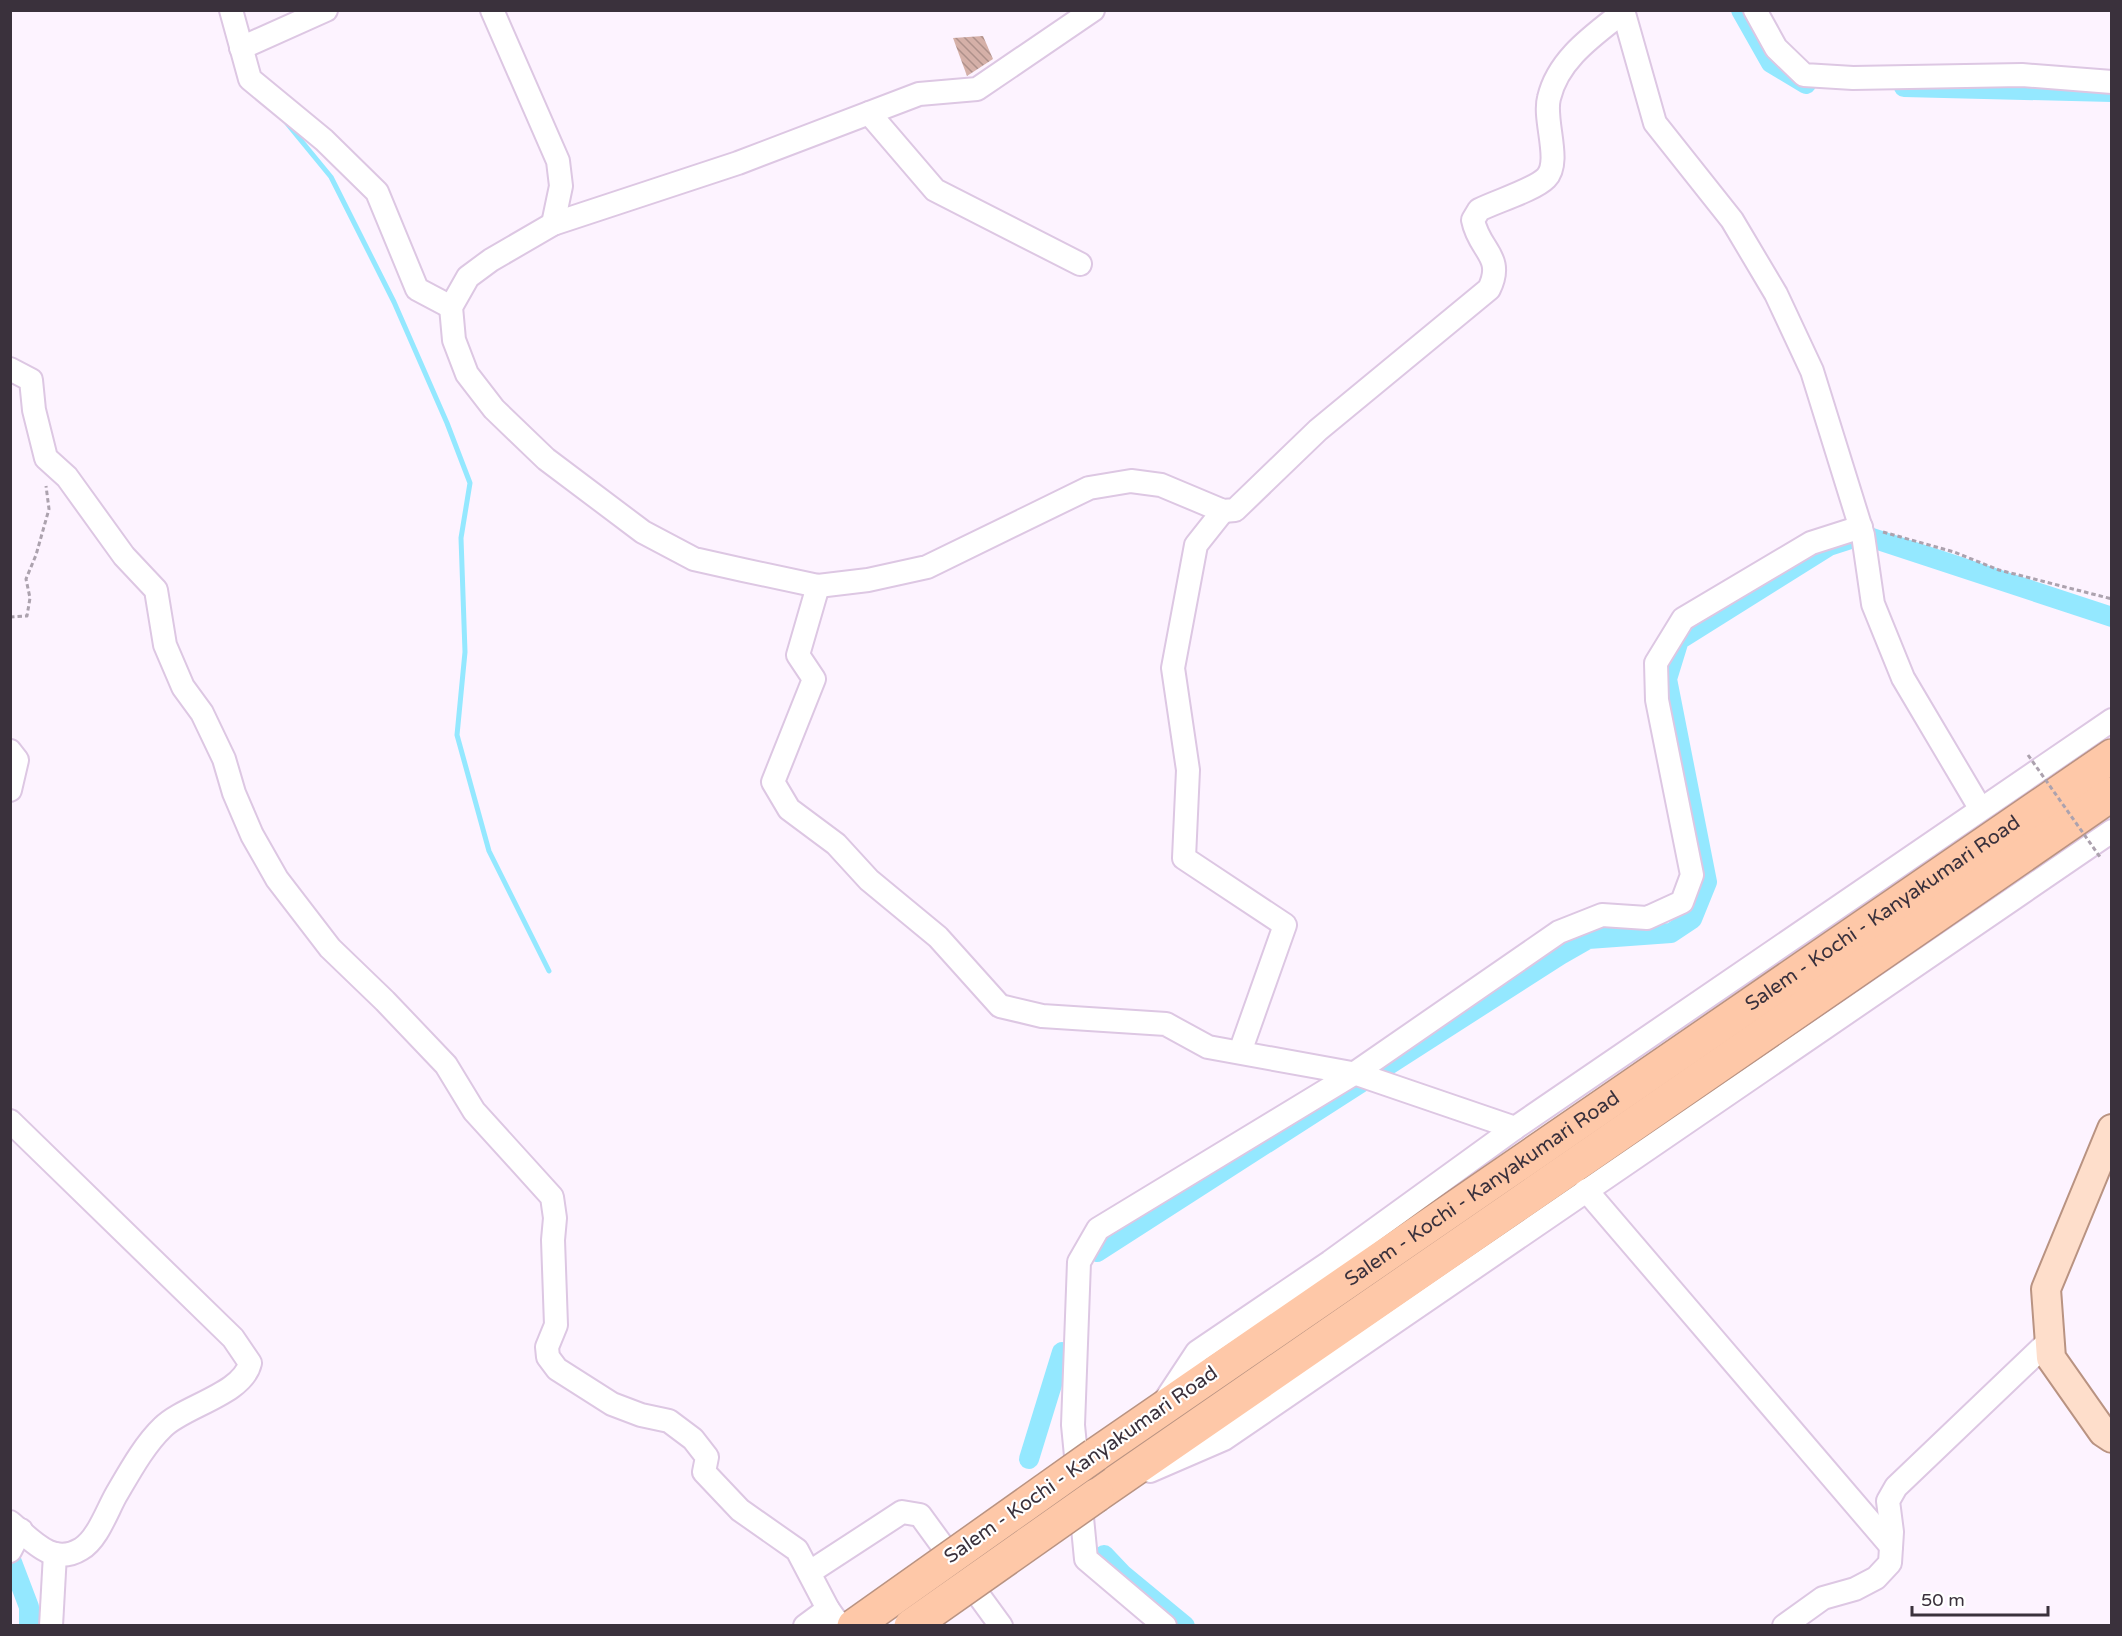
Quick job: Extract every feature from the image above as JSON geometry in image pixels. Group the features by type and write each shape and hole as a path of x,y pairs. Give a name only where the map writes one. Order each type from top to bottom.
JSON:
{"highway":[{"name":"Salem - Kochi - Kanyakumari Road","path":"841,1620 1095,1455 2112,756"},
{"name":"Salem - Kochi - Kanyakumari Road","path":"911,1626 2112,794"}],"main road":[{"path":"2112,1128 2046,1289 2051,1358 2103,1432 2112,1438"}],"street":[{"path":"231,10 250,79 324,140 377,192 417,289 451,307"},
{"path":"241,48 326,10"},
{"path":"492,10 558,161 561,186 553,224"},
{"path":"1093,10 976,89 919,94 738,163 553,224 491,260 468,277 451,307 454,340 467,374 494,409 546,459 643,532 694,559 818,586 867,580 927,567 1089,488 1131,481 1161,484 1223,512 1235,510 1318,430 1489,289 1496,274 1495,264 1476,234 1473,220 1479,210 1545,179 1553,169 1551,140 1546,117 1549,96 1557,77 1582,44 1623,11 1655,123 1732,220 1776,294 1812,371 1861,527 1873,604 1904,678 1980,808"},
{"path":"1755,10 1776,48 1804,75 1853,78 2022,75 2112,82"},
{"path":"869,113 935,190 1080,264"},
{"path":"10,369 31,380 34,410 46,458 67,477 124,556 156,590 165,645 183,687 202,713 224,759 234,793 252,834 277,879 330,948 446,1065 474,1111 552,1197 555,1218 553,1240 556,1325 547,1347 548,1357 557,1368 612,1404 641,1415 669,1421 693,1438 707,1457 704,1472 740,1510 797,1550 841,1620 805,1626"},
{"path":"1223,512 1196,545 1173,668 1188,770 1184,858 1285,925 1240,1052"},
{"path":"1165,1626 1144,1611 1086,1559 1072,1425 1079,1262 1098,1229 1356,1073 1559,932 1602,915 1647,918 1682,902 1692,875 1657,700 1656,663 1683,619 1811,543 1861,527"},
{"path":"818,586 798,655 814,679 772,782 789,809 836,844 868,880 938,937 1000,1006 1042,1016 1166,1024 1208,1047 1356,1073 1413,1095 1515,1128"},
{"path":"1158,1410 1197,1352 1330,1262 1515,1128 1980,808 2112,720"},
{"path":"10,751 17,760 10,790"},
{"path":"1097,1495 1224,1439 2112,831"},
{"path":"10,1121 233,1338 250,1363 248,1370 235,1384 163,1426 130,1472 95,1534 82,1549 64,1555 55,1554 15,1534"},
{"path":"1586,1190 1891,1546"},
{"path":"1784,1626 1822,1598 1855,1589 1876,1578 1890,1563 1892,1532 1888,1501 1896,1487 2050,1340"},
{"path":"810,1572 902,1512 920,1515 1001,1626"},
{"path":"51,1626 55,1554"}],"path":[{"path":"10,618 27,616 30,598 26,579 36,555 49,509 46,458"},
{"path":"1861,527 1954,552 1999,570 2112,600"},
{"path":"2028,755 2100,857"}],"building":[{"path":"983,36 993,59 967,76 953,38"}],"waterway":[{"path":"1741,10 1771,63 1806,84"},
{"path":"1904,87 2112,92"},
{"path":"285,121 331,177 394,302 447,423 470,483 461,538 465,652 457,735 489,851 549,971"},
{"path":"1097,1252 1588,939 1671,933 1692,919 1707,882 1667,679 1679,640 1829,546 1863,535 2112,617"},
{"path":"1029,1459 1062,1352"},
{"path":"1104,1555 1122,1574 1185,1626"},
{"path":"10,1557 29,1607 29,1626"}]}
